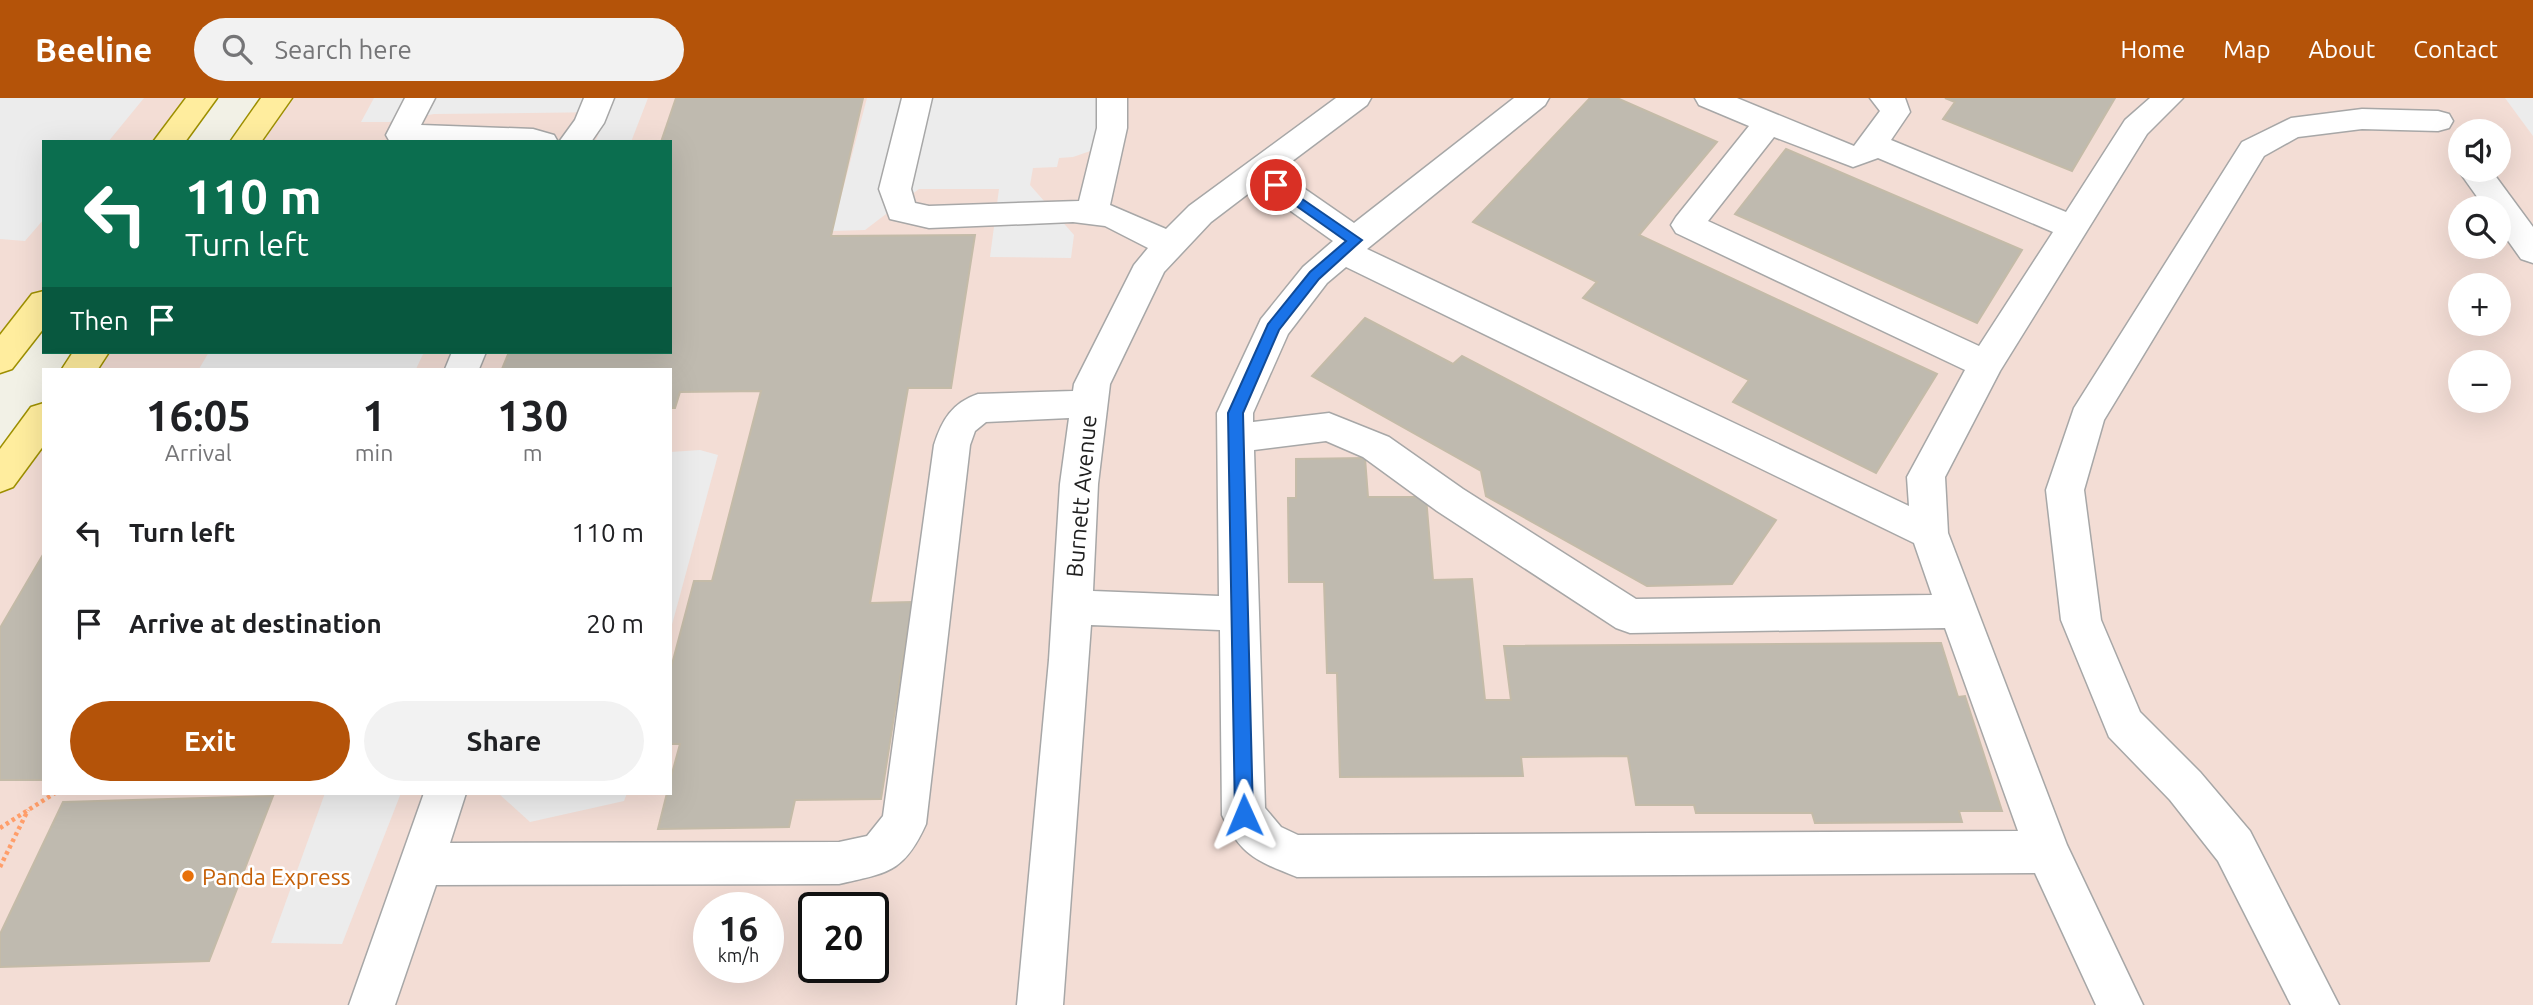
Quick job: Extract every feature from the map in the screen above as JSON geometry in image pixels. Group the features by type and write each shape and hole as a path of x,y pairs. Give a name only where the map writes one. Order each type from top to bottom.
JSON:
{"main road":[{"path":"170,140 202,98"},
{"path":"246,140 276,98"},
{"path":"0,360 42,306"},
{"path":"80,368 90,354"},
{"path":"0,477 38,433"}],"street":[{"path":"420,98 401,135 525,140"},
{"path":"576,140 589,123 599,98"},
{"path":"917,98 895,189 901,211 929,217 1073,211 1112,216 1170,245"},
{"path":"1092,214 1112,128 1112,98"},
{"name":"Burnett Avenue","path":"1040,1005 1073,607 1079,484 1092,384 1151,265 1200,214 1356,98"},
{"path":"1534,98 1315,275 1273,328 1235,413 1244,815 1265,842 1297,856 2048,852"},
{"path":"1710,98 1853,157 1865,152 1895,112 1894,104 1885,98"},
{"path":"2120,1005 2048,852 1929,533 1926,477 1986,364 2071,227 2136,127 2168,98"},
{"path":"2316,1005 2234,846 2185,786 2124,724 2081,620 2065,489 2087,418 2253,149 2291,128 2362,119 2438,120"},
{"path":"1768,123 1687,225 1986,364"},
{"path":"1872,144 2071,227"},
{"path":"1256,172 1349,246 1929,533"},
{"path":"2483,182 2533,251"},
{"path":"421,864 839,863 880,854 904,824 952,445 959,424 978,408 1089,404"},
{"path":"1235,438 1329,427 1376,447 1450,500 1630,616 1959,611"},
{"path":"1073,607 1240,614"},
{"path":"372,1005 444,795"}],"path":[{"path":"0,828 52,795"},
{"path":"0,867 29,810"}],"shaded area":[{"path":"0,98 202,98 170,140 42,140 42,306 0,360"},
{"path":"0,98 144,98 110,140 42,140 42,221 25,241 0,239"},
{"path":"277,98 2533,98 2533,1005 0,1005 0,477 42,420 42,795 672,795 672,368 80,368 90,354 672,354 672,140 246,140"},
{"path":"374,98 648,98 632,140 596,140 608,112 434,114 389,122 361,122"},
{"path":"867,98 1104,98 1099,148 1073,157 1059,158 1057,167 1033,168 1030,185 1074,235 1071,258 990,257 999,189 919,189 865,230 832,231"},
{"path":"2505,98 2533,98 2533,136"},
{"path":"208,354 423,354 416,368 200,368"},
{"path":"700,450 718,455 672,625 672,452"},
{"path":"324,795 400,795 342,944 271,943"},
{"path":"500,795 626,795 624,801 530,822"}],"building":[{"path":"676,98 863,98 831,236 975,235 951,388 908,388 870,603 912,602 881,799 795,800 789,827 658,829 666,795 672,795 672,774 680,744 672,744 672,664 694,581 712,581 761,391 680,392 675,408 672,408 672,368 502,368 508,354 672,354 672,140 662,140"},
{"path":"1590,98 1617,98 1717,142 1639,235 1937,374 1876,473 1733,402 1749,380 1583,298 1597,282 1473,222"},
{"path":"1945,98 2115,98 2072,171 1943,119 1955,102"},
{"path":"1786,149 2022,250 1977,323 1735,214"},
{"path":"1365,318 1453,364 1462,356 1776,520 1732,584 1647,586 1486,496 1481,471 1312,376"},
{"path":"1365,458 1368,497 1426,497 1433,580 1472,579 1485,700 1511,700 1504,646 1941,643 1958,697 1965,696 2002,811 1959,811 1962,822 1815,823 1812,813 1696,813 1694,805 1636,805 1628,756 1521,757 1523,776 1340,777 1337,673 1327,673 1324,582 1289,582 1288,498 1296,498 1296,459"},
{"path":"42,556 42,780 0,780 0,628"},
{"path":"273,796 209,961 0,967 0,934 63,802"}],"place":[{"name":"Panda Express","path":"188,876"}],"route":[{"path":"1244,815 1235,413 1273,328 1315,275 1355,240 1276,185"}]}
